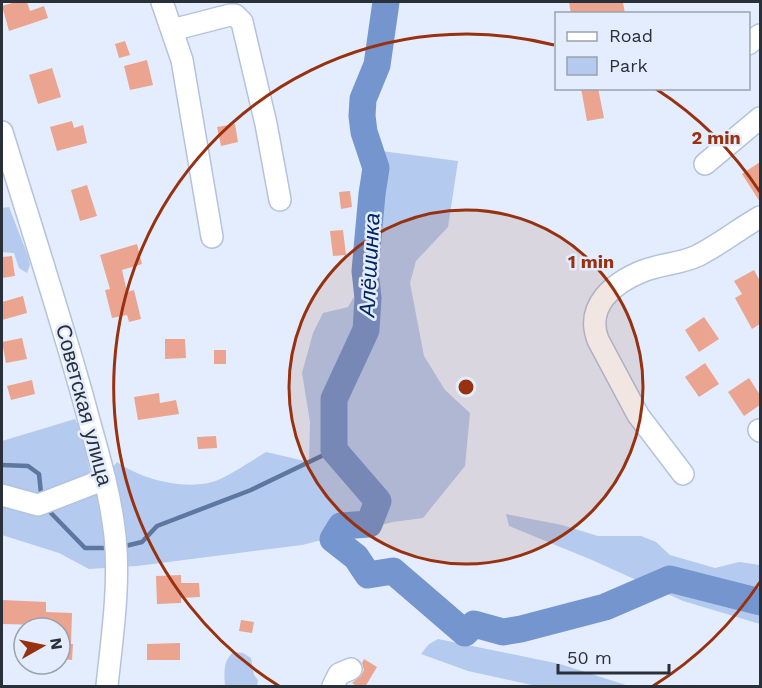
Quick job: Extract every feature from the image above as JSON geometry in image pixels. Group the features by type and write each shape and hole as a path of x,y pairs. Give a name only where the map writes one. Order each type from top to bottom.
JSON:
{"street":[{"path":"162,2 185,74 212,237"},
{"path":"172,30 235,15 242,22 266,124 280,200"},
{"path":"705,164 760,118"},
{"name":"Советская улица","path":"2,132 58,312 105,479 115,547 116,600 107,687"},
{"path":"683,474 638,415 598,340 593,328 595,315 602,298 621,282 644,270 687,260 698,255 760,217"},
{"path":"2,495 38,505 105,479"},
{"path":"333,687 339,674 351,669"}],"green space":[{"path":"374,150 458,161 448,227 416,261 410,283 424,356 445,390 470,413 465,466 423,518 393,522 302,545 137,566 89,569 59,553 2,535 2,441 75,419 81,430 94,490 117,462 150,478 188,485 218,480 266,452 309,462 310,422 302,373 313,333 323,313 348,307 364,280 372,211"},
{"path":"9,207 28,256 30,265 27,273 19,268 14,253 2,252 2,208"},
{"path":"506,514 562,525 598,536 641,536 656,542 670,555 715,568 739,562 760,565 760,624 683,601 509,526"},
{"path":"438,639 560,664 629,686 536,686 468,671 421,654 429,644"},
{"path":"234,652 243,653 251,658 254,675 258,680 257,686 225,686 226,663"}],"building":[{"path":"27,2 30,11 44,6 48,18 9,31 2,6"},
{"path":"569,2 623,2 625,12 571,12"},
{"path":"125,41 130,55 119,58 115,44"},
{"path":"147,60 153,85 130,90 124,66"},
{"path":"52,68 61,97 38,104 29,75"},
{"path":"581,90 598,90 604,118 587,121"},
{"path":"72,121 74,128 83,125 87,143 57,151 50,127"},
{"path":"235,124 238,142 221,146 217,127"},
{"path":"760,162 760,202 742,174"},
{"path":"87,185 97,216 80,221 71,190"},
{"path":"350,191 352,207 341,209 339,192"},
{"path":"343,230 346,255 333,256 330,231"},
{"path":"137,244 142,264 122,270 127,292 134,290 141,319 129,322 127,315 112,318 105,290 110,289 100,255"},
{"path":"12,256 15,276 2,278 2,257"},
{"path":"754,270 760,281 760,324 752,329 735,298 742,294 734,281"},
{"path":"23,296 27,313 2,320 2,302"},
{"path":"704,317 719,339 699,352 685,330"},
{"path":"22,338 27,359 6,363 2,342"},
{"path":"165,339 185,339 186,358 165,359"},
{"path":"214,350 226,350 226,364 214,364"},
{"path":"705,363 719,384 699,397 685,377"},
{"path":"749,378 760,395 760,405 744,416 728,392"},
{"path":"32,380 35,394 11,400 7,386"},
{"path":"159,393 160,403 176,400 179,414 138,420 134,397"},
{"path":"216,436 217,448 198,449 197,437"},
{"path":"181,575 181,583 199,583 200,597 181,598 181,603 157,604 156,576"},
{"path":"2,600 46,602 46,612 72,613 72,616 12,616 12,624 2,624"},
{"path":"241,620 254,622 252,633 239,631"},
{"path":"180,643 180,660 147,660 147,644"},
{"path":"364,659 377,667 365,687 358,687 352,683 361,676 364,670 362,663"}],"waterway":[{"name":"Алёшинка","path":"386,2 377,65 363,99 364,132 376,168 365,271 368,298 366,330 334,399 334,450 378,501 369,524 341,526 333,539 356,557 368,575 393,571 465,633 474,624 503,632 605,607 670,579 760,602"},
{"path":"121,547 142,542 157,526 251,490 334,450"},
{"path":"2,465 28,466 39,474 41,493"},
{"path":"50,512 85,548 109,548"}]}
